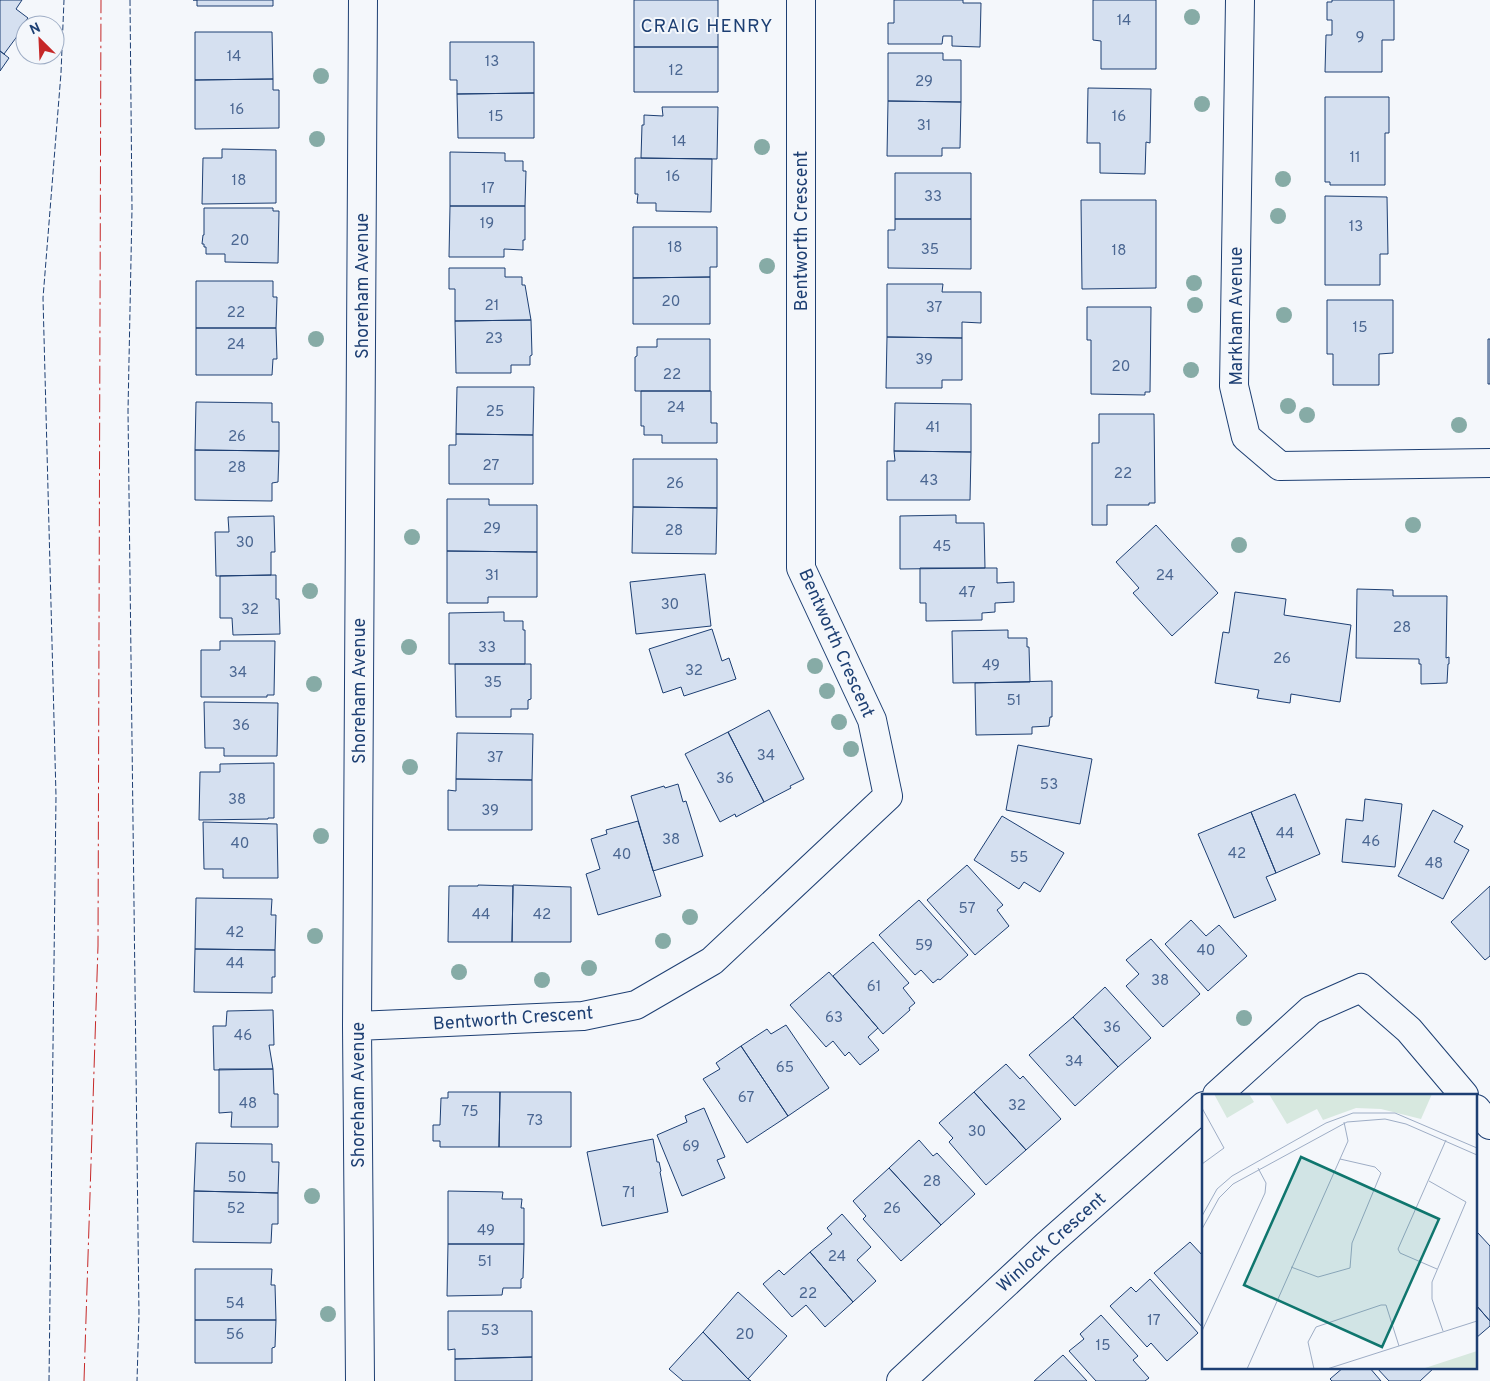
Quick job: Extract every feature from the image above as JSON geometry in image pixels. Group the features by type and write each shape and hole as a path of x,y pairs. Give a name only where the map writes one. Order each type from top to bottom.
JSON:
{"street":[{"name":"Shoreham Avenue","path":"360,1381 357,1026 364,0"},
{"name":"Bentworth Crescent","path":"357,1026 583,1016 636,1005 712,961 888,796 872,720 801,568 801,0"},
{"name":"Markham Avenue","path":"1240,0 1234,386 1246,437 1280,466 1490,463"},
{"path":"1218,1094 1311,1010 1361,988 1409,1030 1463,1094"},
{"name":"Winlock Crescent","path":"901,1381 1047,1245 1202,1108"},
{"path":"1478,1111 1490,1125"}],"building":[{"path":"0,0 22,0 16,9 24,15 15,15 15,39 4,54 0,51"},
{"path":"197,0 273,0 273,6 197,6"},
{"path":"634,0 718,0 718,47 634,47"},
{"path":"894,0 963,0 963,3 981,3 980,47 952,46 952,36 943,36 942,44 888,44 888,23 894,23"},
{"path":"1093,0 1156,0 1156,69 1101,69 1101,41 1093,40"},
{"path":"1332,0 1394,0 1394,40 1382,40 1382,72 1325,72 1326,35 1332,35 1332,20 1327,20 1327,2 1332,2"},
{"path":"195,32 272,32 273,79 195,80"},
{"path":"450,42 534,42 534,93 457,94 457,80 450,80"},
{"path":"634,47 718,47 718,92 634,92"},
{"path":"0,51 9,58 0,71"},
{"path":"888,53 943,53 943,60 961,60 961,102 888,101"},
{"path":"273,79 273,90 279,90 279,128 195,129 195,80"},
{"path":"1088,88 1151,89 1150,143 1146,142 1145,174 1100,173 1100,143 1087,143"},
{"path":"534,93 534,138 458,138 457,94"},
{"path":"1325,97 1389,97 1389,133 1385,133 1385,185 1330,185 1330,182 1325,182"},
{"path":"888,101 961,102 960,148 942,148 942,156 887,156"},
{"path":"662,107 718,107 717,159 641,158 644,115 663,116"},
{"path":"222,149 276,150 276,203 202,204 203,158 222,158"},
{"path":"450,152 505,153 505,161 523,161 523,171 526,171 525,206 450,206"},
{"path":"635,158 712,159 711,212 656,211 656,203 637,203 638,194 635,194"},
{"path":"895,173 971,173 971,219 895,219"},
{"path":"1325,196 1387,197 1388,254 1380,254 1380,285 1325,285"},
{"path":"1081,200 1156,200 1156,288 1082,289"},
{"path":"450,206 525,206 525,240 523,240 523,250 504,249 504,257 449,257"},
{"path":"204,208 273,208 273,211 279,211 278,263 225,262 225,254 206,254 206,247 202,244"},
{"path":"895,219 971,219 971,269 888,268 888,230 895,230"},
{"path":"633,227 717,227 717,267 710,267 710,277 633,278"},
{"path":"449,268 505,268 505,277 522,277 522,285 525,285 531,320 455,321 455,289 449,289"},
{"path":"710,277 710,324 633,324 633,278"},
{"path":"196,281 273,281 273,297 277,297 276,328 196,328"},
{"path":"887,284 943,284 942,292 981,292 981,323 962,322 962,338 887,337"},
{"path":"1327,300 1393,300 1393,353 1379,354 1379,385 1333,385 1333,354 1327,354"},
{"path":"1087,307 1151,307 1150,392 1145,392 1145,395 1091,394 1091,340 1087,340"},
{"path":"531,320 532,355 530,356 530,365 511,365 511,373 456,373 455,321"},
{"path":"196,328 276,328 277,359 273,359 272,375 196,375"},
{"path":"887,337 962,338 962,380 942,380 942,388 886,388"},
{"path":"657,339 710,339 710,391 635,391 635,357 637,356 637,347 657,347"},
{"path":"1488,339 1490,339 1490,384 1488,384"},
{"path":"457,387 534,387 533,435 456,434"},
{"path":"641,391 711,391 711,423 717,423 717,443 662,443 662,435 644,435 644,426 641,426"},
{"path":"196,402 272,403 272,422 279,422 279,451 195,450"},
{"path":"895,403 971,404 971,452 894,451"},
{"path":"1099,414 1154,414 1155,503 1149,503 1149,505 1107,505 1107,525 1092,525 1092,443 1099,443"},
{"path":"456,434 533,435 533,484 449,484 449,445 456,445"},
{"path":"195,450 279,451 278,482 272,483 272,501 195,500"},
{"path":"894,451 971,452 970,500 887,500 887,461 895,461"},
{"path":"633,459 717,459 717,508 633,507"},
{"path":"447,499 489,499 489,505 537,505 537,552 447,551"},
{"path":"633,507 717,508 716,554 632,553"},
{"path":"956,515 956,523 984,523 985,568 900,569 900,516"},
{"path":"274,516 275,552 271,552 271,575 216,576 215,532 229,532 228,517"},
{"path":"1156,525 1218,593 1172,636 1133,593 1139,588 1116,562"},
{"path":"447,551 537,552 537,597 488,597 488,603 447,603"},
{"path":"920,568 997,568 997,583 1014,582 1014,602 995,603 995,612 982,613 982,620 926,621 926,603 920,603"},
{"path":"705,574 711,626 636,634 630,582"},
{"path":"276,575 276,599 279,599 280,634 233,635 232,618 220,618 220,576"},
{"path":"1357,589 1393,590 1393,596 1447,596 1446,658 1449,657 1449,664 1447,683 1421,684 1421,664 1419,664 1419,659 1356,658"},
{"path":"1235,592 1286,599 1284,615 1351,625 1340,702 1291,694 1290,703 1257,698 1259,690 1215,683 1223,632 1229,633"},
{"path":"504,612 504,621 523,621 523,630 525,630 525,664 449,664 449,613"},
{"path":"712,629 722,661 729,658 736,679 684,696 681,687 663,693 649,649"},
{"path":"1008,630 1008,638 1027,638 1030,682 953,683 952,631"},
{"path":"220,641 275,641 274,695 267,695 267,697 201,697 201,650 220,650"},
{"path":"455,664 531,664 531,699 528,700 528,709 511,709 511,717 456,717"},
{"path":"1052,681 1052,717 1050,717 1049,726 1032,727 1032,734 976,735 975,683"},
{"path":"204,702 278,703 277,756 224,756 224,748 205,748"},
{"path":"769,710 804,779 764,802 728,732"},
{"path":"728,732 764,802 736,817 735,814 720,822 685,754"},
{"path":"457,733 533,734 532,780 456,779"},
{"path":"1018,745 1092,759 1080,824 1006,810"},
{"path":"274,763 274,818 199,820 200,772 220,772 220,764"},
{"path":"456,779 532,780 532,830 448,830 448,790 456,791"},
{"path":"678,784 683,802 686,801 703,856 653,871 631,796 664,786 665,788"},
{"path":"1295,794 1320,854 1276,873 1251,812"},
{"path":"1365,799 1402,804 1395,867 1342,862 1346,819 1363,821"},
{"path":"1433,810 1463,826 1454,842 1469,850 1443,899 1398,876"},
{"path":"1251,812 1276,873 1266,877 1276,900 1234,918 1198,834"},
{"path":"1002,816 1064,853 1040,892 1024,882 1019,889 974,860"},
{"path":"638,821 661,896 598,915 586,874 600,869 591,839 607,834 606,830"},
{"path":"203,822 277,824 278,878 223,878 223,869 204,869"},
{"path":"967,865 1003,905 997,910 1009,926 975,955 927,900"},
{"path":"513,885 571,887 571,942 512,942"},
{"path":"449,886 513,886 512,942 448,942"},
{"path":"1490,886 1490,956 1485,960 1451,922"},
{"path":"196,898 272,899 271,915 276,915 275,950 195,949"},
{"path":"919,900 968,955 940,980 938,979 933,983 921,970 915,975 879,935"},
{"path":"1191,920 1206,936 1219,925 1247,956 1208,991 1165,944"},
{"path":"1151,939 1200,994 1163,1027 1126,986 1139,974 1126,960"},
{"path":"873,942 909,983 903,988 915,1003 909,1008 910,1010 883,1034 833,976"},
{"path":"195,949 275,950 275,977 272,977 272,993 194,992"},
{"path":"829,972 878,1028 868,1037 879,1050 860,1065 849,1052 845,1056 833,1041 826,1047 790,1005"},
{"path":"1105,987 1151,1038 1118,1067 1073,1017"},
{"path":"273,1010 274,1045 269,1045 273,1069 214,1070 213,1026 226,1026 227,1011"},
{"path":"1073,1017 1118,1067 1075,1106 1029,1055"},
{"path":"786,1025 829,1088 788,1116 741,1046 767,1029 771,1034"},
{"path":"741,1046 788,1116 747,1143 703,1079 720,1069 716,1063"},
{"path":"1006,1064 1020,1079 1023,1076 1061,1119 1026,1150 974,1092"},
{"path":"219,1069 273,1069 274,1094 278,1094 278,1127 231,1127 232,1112 219,1113"},
{"path":"448,1092 500,1092 499,1147 440,1147 440,1141 433,1141 433,1125 440,1125 441,1098 448,1098"},
{"path":"500,1092 571,1092 571,1147 499,1147"},
{"path":"974,1092 1026,1150 986,1185 949,1142 953,1138 939,1123"},
{"path":"704,1108 725,1157 717,1160 725,1178 682,1196 657,1135 687,1122 685,1116"},
{"path":"653,1139 668,1212 602,1226 587,1152"},
{"path":"919,1140 933,1156 937,1153 975,1194 941,1225 889,1168"},
{"path":"196,1143 272,1144 272,1162 279,1162 278,1193 194,1191"},
{"path":"889,1168 941,1225 901,1261 863,1219 866,1216 853,1201"},
{"path":"194,1191 278,1193 278,1224 272,1224 271,1243 193,1242"},
{"path":"448,1191 503,1192 502,1199 522,1199 521,1208 524,1208 524,1244 448,1244"},
{"path":"842,1214 871,1247 857,1260 876,1281 853,1302 810,1252 832,1234 827,1228"},
{"path":"1478,1233 1490,1246 1490,1321 1478,1307"},
{"path":"1190,1242 1202,1255 1202,1327 1154,1273"},
{"path":"448,1244 524,1244 521,1288 503,1288 502,1295 447,1296"},
{"path":"810,1252 853,1302 825,1327 806,1305 792,1317 763,1284 779,1270 784,1275"},
{"path":"195,1269 272,1269 271,1285 275,1285 276,1320 195,1320"},
{"path":"1150,1279 1198,1333 1167,1361 1151,1343 1147,1347 1110,1306 1131,1287 1136,1292"},
{"path":"738,1292 787,1336 748,1379 703,1332"},
{"path":"1478,1307 1490,1321 1490,1326 1478,1336"},
{"path":"448,1311 532,1311 532,1357 455,1359 455,1349 448,1350"},
{"path":"1101,1315 1138,1356 1133,1360 1149,1378 1145,1381 1096,1381 1069,1351 1084,1339 1080,1334"},
{"path":"195,1320 276,1320 275,1347 272,1348 272,1363 195,1363"},
{"path":"703,1332 751,1381 683,1381 669,1369"},
{"path":"1063,1355 1087,1381 1034,1381"},
{"path":"532,1357 532,1381 455,1381 455,1359"},
{"path":"1343,1368 1370,1368 1381,1381 1332,1381 1330,1379"},
{"path":"1377,1368 1434,1368 1420,1381 1389,1381"}],"fence":[{"path":"49,1381 56,796 43,298 61,73 64,0"},
{"path":"130,0 132,209 128,411 139,1315 137,1381"}],"power":[{"path":"84,1381 98,946 101,0"}],"district":[{"name":"CRAIG HENRY","path":"707,25"}]}
